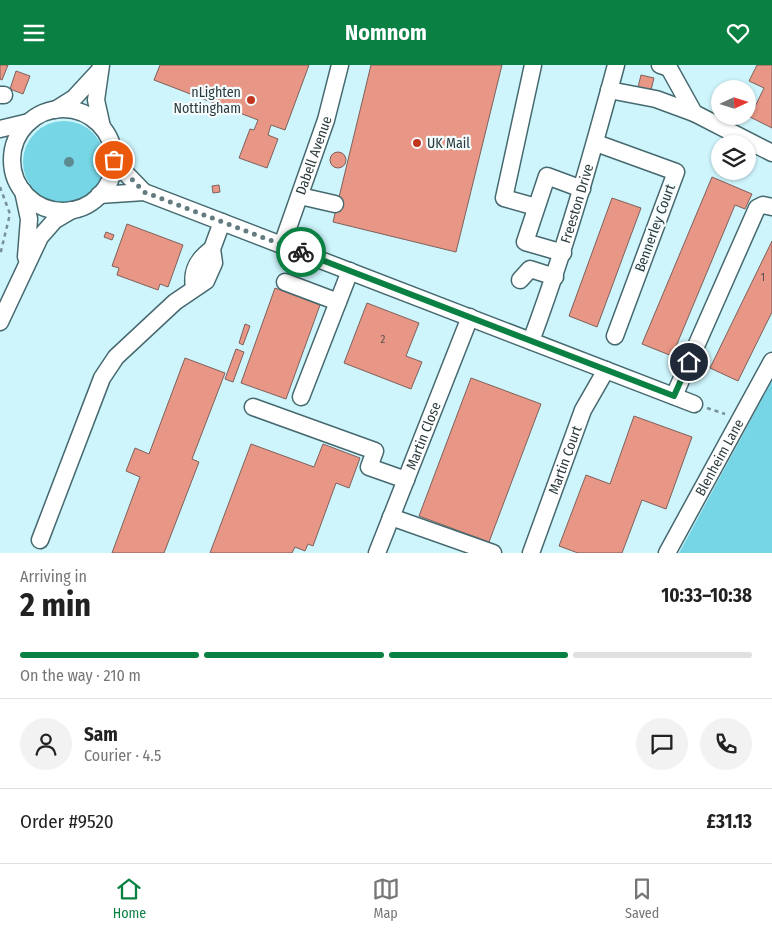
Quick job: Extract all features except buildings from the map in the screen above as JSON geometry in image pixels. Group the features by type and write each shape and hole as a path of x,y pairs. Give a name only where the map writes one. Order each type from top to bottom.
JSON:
{"street":[{"name":"Dabell Avenue","path":"282,245 326,119 340,65"},
{"path":"533,65 504,198 536,207"},
{"name":"Freeston Drive","path":"531,341 555,277 596,143 616,65"},
{"path":"0,129 28,123 74,98 101,67"},
{"path":"0,321 24,266 47,228 72,210 91,202 99,195 110,179 114,160 110,142 102,127 96,100 101,67"},
{"path":"664,67 694,113"},
{"path":"609,90 656,99 694,113 772,153"},
{"path":"55,109 77,111 90,117 102,127"},
{"path":"28,123 15,143 12,163 17,183 40,206 51,209 72,210"},
{"name":"Bennerley Court","path":"596,143 676,171 615,336"},
{"path":"0,149 12,163"},
{"path":"114,160 144,192"},
{"path":"562,253 525,242 547,176 582,189"},
{"path":"23,191 29,219 24,266"},
{"path":"99,195 144,192 694,404"},
{"path":"300,196 335,205"},
{"path":"674,396 757,208 763,205 772,207"},
{"path":"40,540 105,373 116,357 175,302 194,287 192,275 201,257 212,249 222,222"},
{"path":"520,280 530,269 555,277"},
{"path":"302,397 350,271"},
{"path":"285,282 338,302"},
{"name":"Martin Close","path":"377,553 470,317"},
{"name":"Blenheim Lane","path":"667,553 772,361"},
{"name":"Martin Court","path":"531,553 583,410 606,370"},
{"path":"253,407 375,451 369,467 406,480"},
{"path":"392,517 493,553"}],"path":[{"path":"0,187 10,214 0,255"},
{"path":"694,404 741,420"}],"shaded area":[{"path":"64,121 80,124 93,133 102,146 105,162 102,178 93,191 80,200 64,203 48,200 35,191 26,178 23,162 26,146 35,133 48,124"},
{"path":"772,380 772,553 679,553 760,403"}],"way so far":[{"path":"114,160 144,192 301,252"}],"place":[{"name":"nLighten Nottingham","path":"251,100"},
{"name":"UK Mail","path":"417,143"}],"route":[{"path":"301,252 674,396 689,362"}]}
